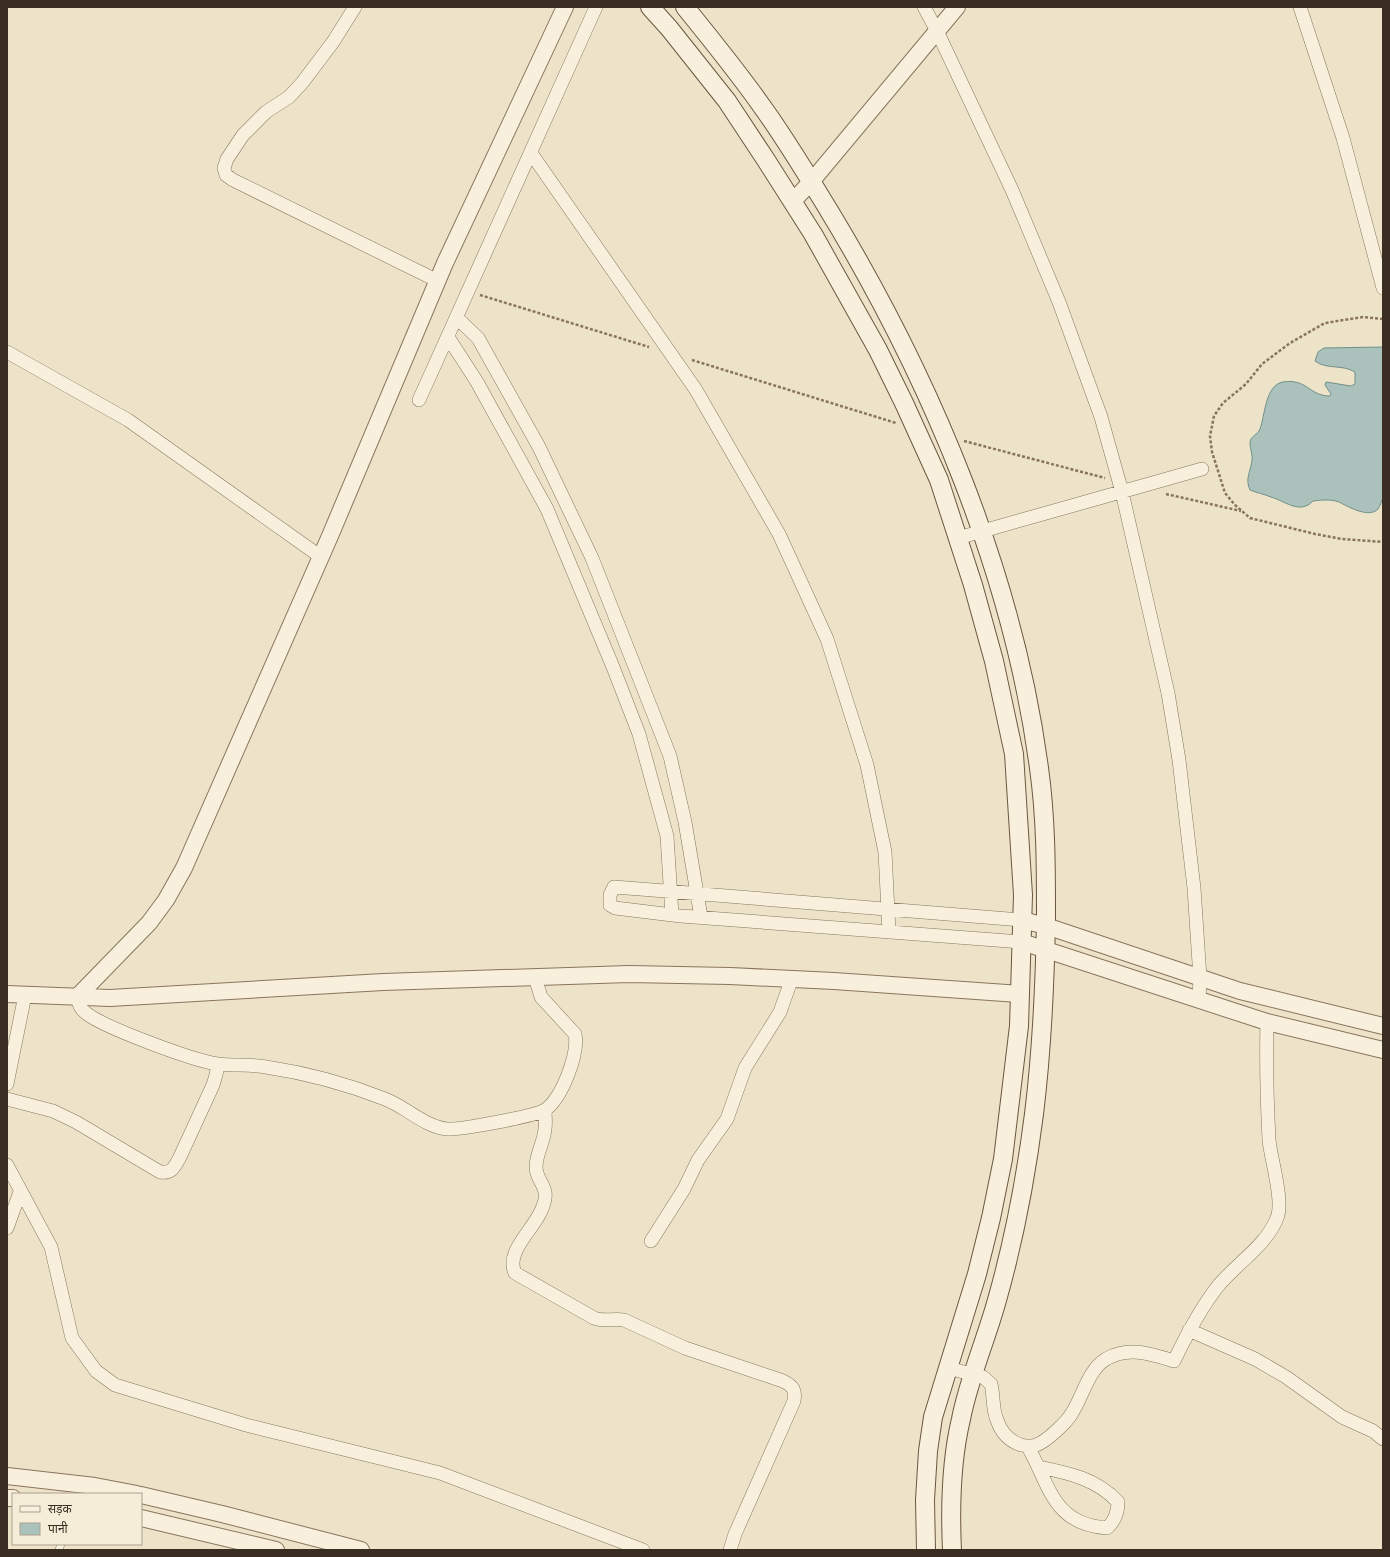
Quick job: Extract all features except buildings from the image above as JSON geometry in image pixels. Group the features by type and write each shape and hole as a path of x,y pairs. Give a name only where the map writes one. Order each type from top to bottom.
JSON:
{"main road":[{"path":"650,7 669,28 727,101 793,201 874,343 904,403 939,480 958,538 994,661 1014,754 1023,895 1019,1026 1003,1159 977,1274 933,1416 928,1451 925,1500 926,1550"},
{"path":"685,7 761,105 811,182 848,243 904,344 962,480 994,568 1032,719 1040,772 1046,841 1046,951 1034,1114 1024,1181 997,1301 973,1374 960,1420 955,1451 951,1510 952,1550"}],"street":[{"path":"355,7 334,42 302,83 288,97 266,112 243,135 227,159 224,168 226,175 438,281"},
{"path":"77,997 149,923 166,900 184,868 320,557 438,281 565,7"},
{"path":"420,400 596,7"},
{"path":"924,7 937,30 1012,190 1059,302 1100,417 1120,487 1168,693 1179,760 1187,815 1200,978 1199,1000"},
{"path":"793,201 811,182 957,7"},
{"path":"1300,7 1343,138 1383,288"},
{"path":"531,153 696,390 779,534 827,639 867,765 885,852 889,932"},
{"path":"457,318 478,338 539,447 592,558 670,756 685,822 701,917"},
{"path":"448,337 477,382 547,509 613,667 639,734 667,836 672,915"},
{"path":"7,352 128,420 320,557"},
{"path":"958,538 1120,487 1138,487 1202,469"},
{"path":"1383,1026 1240,992 1046,926 1022,920 614,887 610,895 610,905 615,908 672,915 1022,942 1267,1022 1383,1050"},
{"path":"7,994 25,996 110,998 383,982 629,974 792,978 1020,994"},
{"path":"77,997 80,1008 86,1014 103,1023 187,1055 218,1064 256,1065 288,1070 351,1087 386,1099 422,1120 448,1129 512,1119 545,1110 566,1080 576,1052 577,1043 575,1034 572,1028 541,997 534,977"},
{"path":"651,1241 684,1189 698,1160 727,1119 746,1068 780,1012 792,978"},
{"path":"7,1084 25,996"},
{"path":"948,1368 983,1377 991,1384 996,1420 1003,1433 1013,1442 1028,1447 1036,1445 1047,1438 1072,1414 1094,1371 1106,1360 1129,1351 1147,1352 1174,1361 1189,1330 1218,1286 1261,1243 1270,1231 1278,1216 1279,1199 1269,1141 1266,1070 1267,1022"},
{"path":"7,1099 59,1114 104,1138 160,1172 166,1173 173,1169 179,1159 213,1085 218,1064"},
{"path":"545,1110 546,1129 536,1162 536,1170 545,1190 546,1197 534,1225 517,1248 512,1261 515,1273 594,1318 600,1320 624,1320 686,1348 783,1381 794,1388 796,1393 794,1401 735,1534 730,1550"},
{"path":"7,1165 20,1192 51,1247 72,1338 96,1371 115,1385 246,1425 440,1473 643,1550"},
{"path":"7,1228 20,1192"},
{"path":"1189,1330 1255,1359 1286,1376 1342,1418 1373,1432 1383,1439"},
{"path":"1028,1447 1039,1467 1053,1499 1060,1509 1080,1522 1099,1528 1107,1528 1112,1524 1118,1512 1118,1502 1108,1491 1084,1478 1039,1467"},
{"path":"7,1476 95,1486 132,1493"},
{"path":"142,1495 222,1514 361,1550"},
{"path":"142,1518 276,1550"}],"path":[{"path":"1383,319 1363,317 1325,323 1290,343 1262,364 1246,384 1223,403 1214,416 1210,436 1212,452 1225,492 1250,518 1278,526 1342,539 1383,542"},
{"path":"944,436 1120,487"},
{"path":"1138,487 1242,511"}],"water":[{"path":"1383,347 1383,497 1378,509 1369,513 1358,511 1333,500 1313,501 1303,507 1298,507 1250,490 1248,479 1252,459 1250,441 1260,429 1269,395 1277,384 1291,381 1298,382 1317,393 1330,396 1331,394 1325,385 1326,382 1351,386 1355,384 1355,372 1345,368 1320,364 1315,361 1318,352 1324,348"}]}
